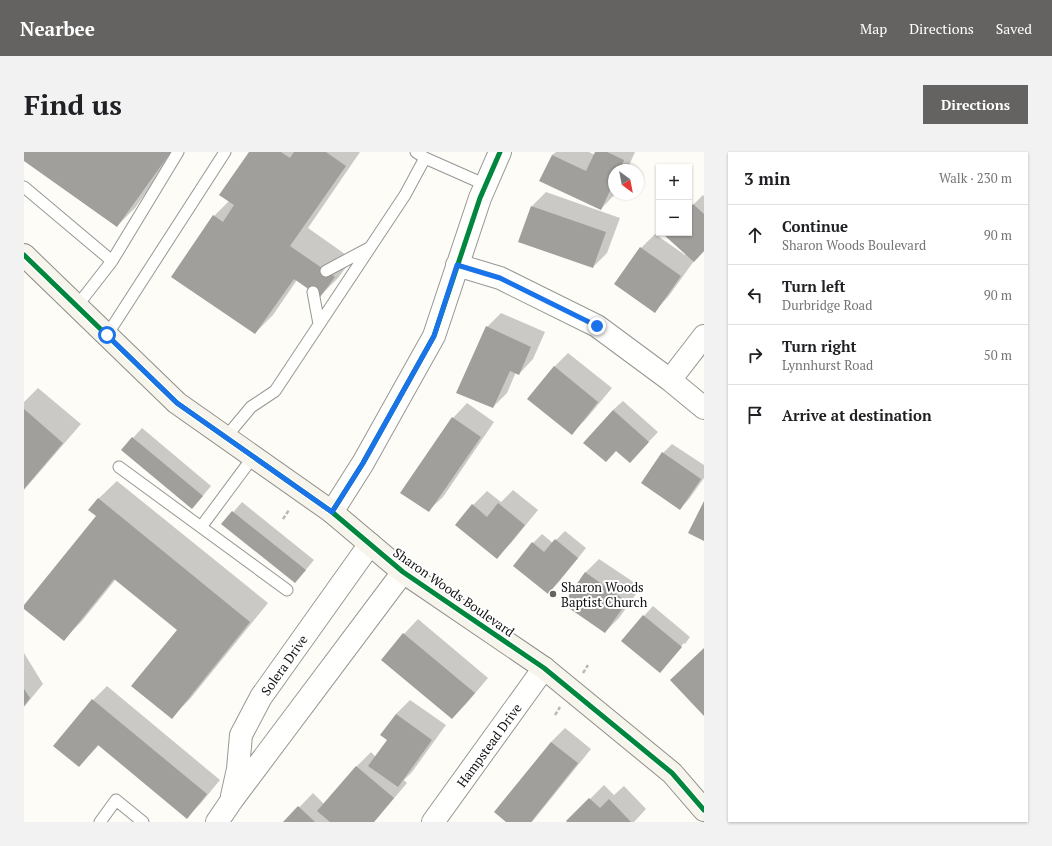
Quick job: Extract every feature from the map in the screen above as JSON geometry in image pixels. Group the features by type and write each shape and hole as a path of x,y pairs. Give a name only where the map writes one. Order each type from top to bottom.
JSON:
{"street":[{"path":"332,512 363,463 434,336 457,265 486,185 500,152"},
{"name":"Sharon Woods Boulevard","path":"24,255 177,403 332,512 403,572 544,668 672,773 704,810"},
{"path":"457,265 500,278 597,326 670,380 704,408"},
{"path":"670,380 704,336"},
{"name":"Solera Drive","path":"232,800 238,769 241,735 261,697 370,544"},
{"name":"Solera Drive","path":"217,822 403,572"},
{"name":"Hampstead Drive","path":"433,822 544,668"}],"lane":[{"path":"77,306 112,261 178,152"},
{"path":"107,335 225,152"},
{"path":"226,437 251,407 275,391 405,195 421,155 486,185"},
{"path":"24,188 112,261"},
{"path":"326,271 370,248"},
{"path":"313,292 319,324"},
{"path":"201,527 253,457"},
{"path":"119,467 287,590"},
{"path":"100,822 116,800 143,822"}],"path":[{"path":"283,519 289,510"},
{"path":"582,674 588,665"},
{"path":"555,715 561,706"}],"building":[{"path":"24,152 171,152 117,227 24,161"},
{"path":"249,152 281,152 290,158 294,152 326,152 346,166 290,246 335,277 320,297 294,279 255,334 171,277 213,215 223,222 234,205 219,195"},
{"path":"595,152 607,152 624,160 622,164 608,164 608,195 601,210 539,181 552,155 586,171"},
{"path":"693,204 704,214 704,251 694,262 665,236 692,236"},
{"path":"531,206 606,232 593,268 518,242"},
{"path":"640,247 681,276 655,313 614,284"},
{"path":"486,326 531,347 519,375 510,371 493,408 456,393"},
{"path":"554,366 598,402 572,435 527,399"},
{"path":"24,409 63,443 24,489"},
{"path":"613,410 649,442 630,463 616,451 606,462 583,443"},
{"path":"452,417 481,437 429,512 400,493"},
{"path":"132,437 203,496 192,509 121,450"},
{"path":"662,452 701,479 680,510 641,483"},
{"path":"98,498 250,622 172,719 131,686 177,630 114,579 64,641 24,609 24,605 96,516 88,510"},
{"path":"704,501 704,541 688,533"},
{"path":"498,503 525,525 497,559 455,525 472,504 487,517"},
{"path":"232,511 306,570 295,583 221,524"},
{"path":"555,539 578,558 548,594 513,566 532,542 544,552"},
{"path":"585,572 627,602 605,633 563,604"},
{"path":"643,615 682,647 660,673 621,641"},
{"path":"403,633 475,693 452,719 381,660"},
{"path":"704,648 704,716 670,680"},
{"path":"24,689 30,698 24,706"},
{"path":"92,699 207,794 187,819 98,745 79,767 53,746"},
{"path":"396,714 432,740 398,787 368,766 387,740 380,735"},
{"path":"551,742 578,763 531,822 506,822 494,812"},
{"path":"356,766 394,798 374,822 330,822 317,811"},
{"path":"589,798 600,808 609,799 631,822 567,822 566,821"},
{"path":"298,806 315,822 283,822"}],"cycle path":[{"path":"332,512 363,463 434,336 480,198 500,152"},
{"path":"24,255 177,403 332,512 403,572 544,668 672,773 704,810"}],"place":[{"name":"Sharon Woods Baptist Church","path":"553,594"}],"route":[{"path":"107,335 177,403 332,512 363,463 434,336 457,265 500,278 597,326"}]}
